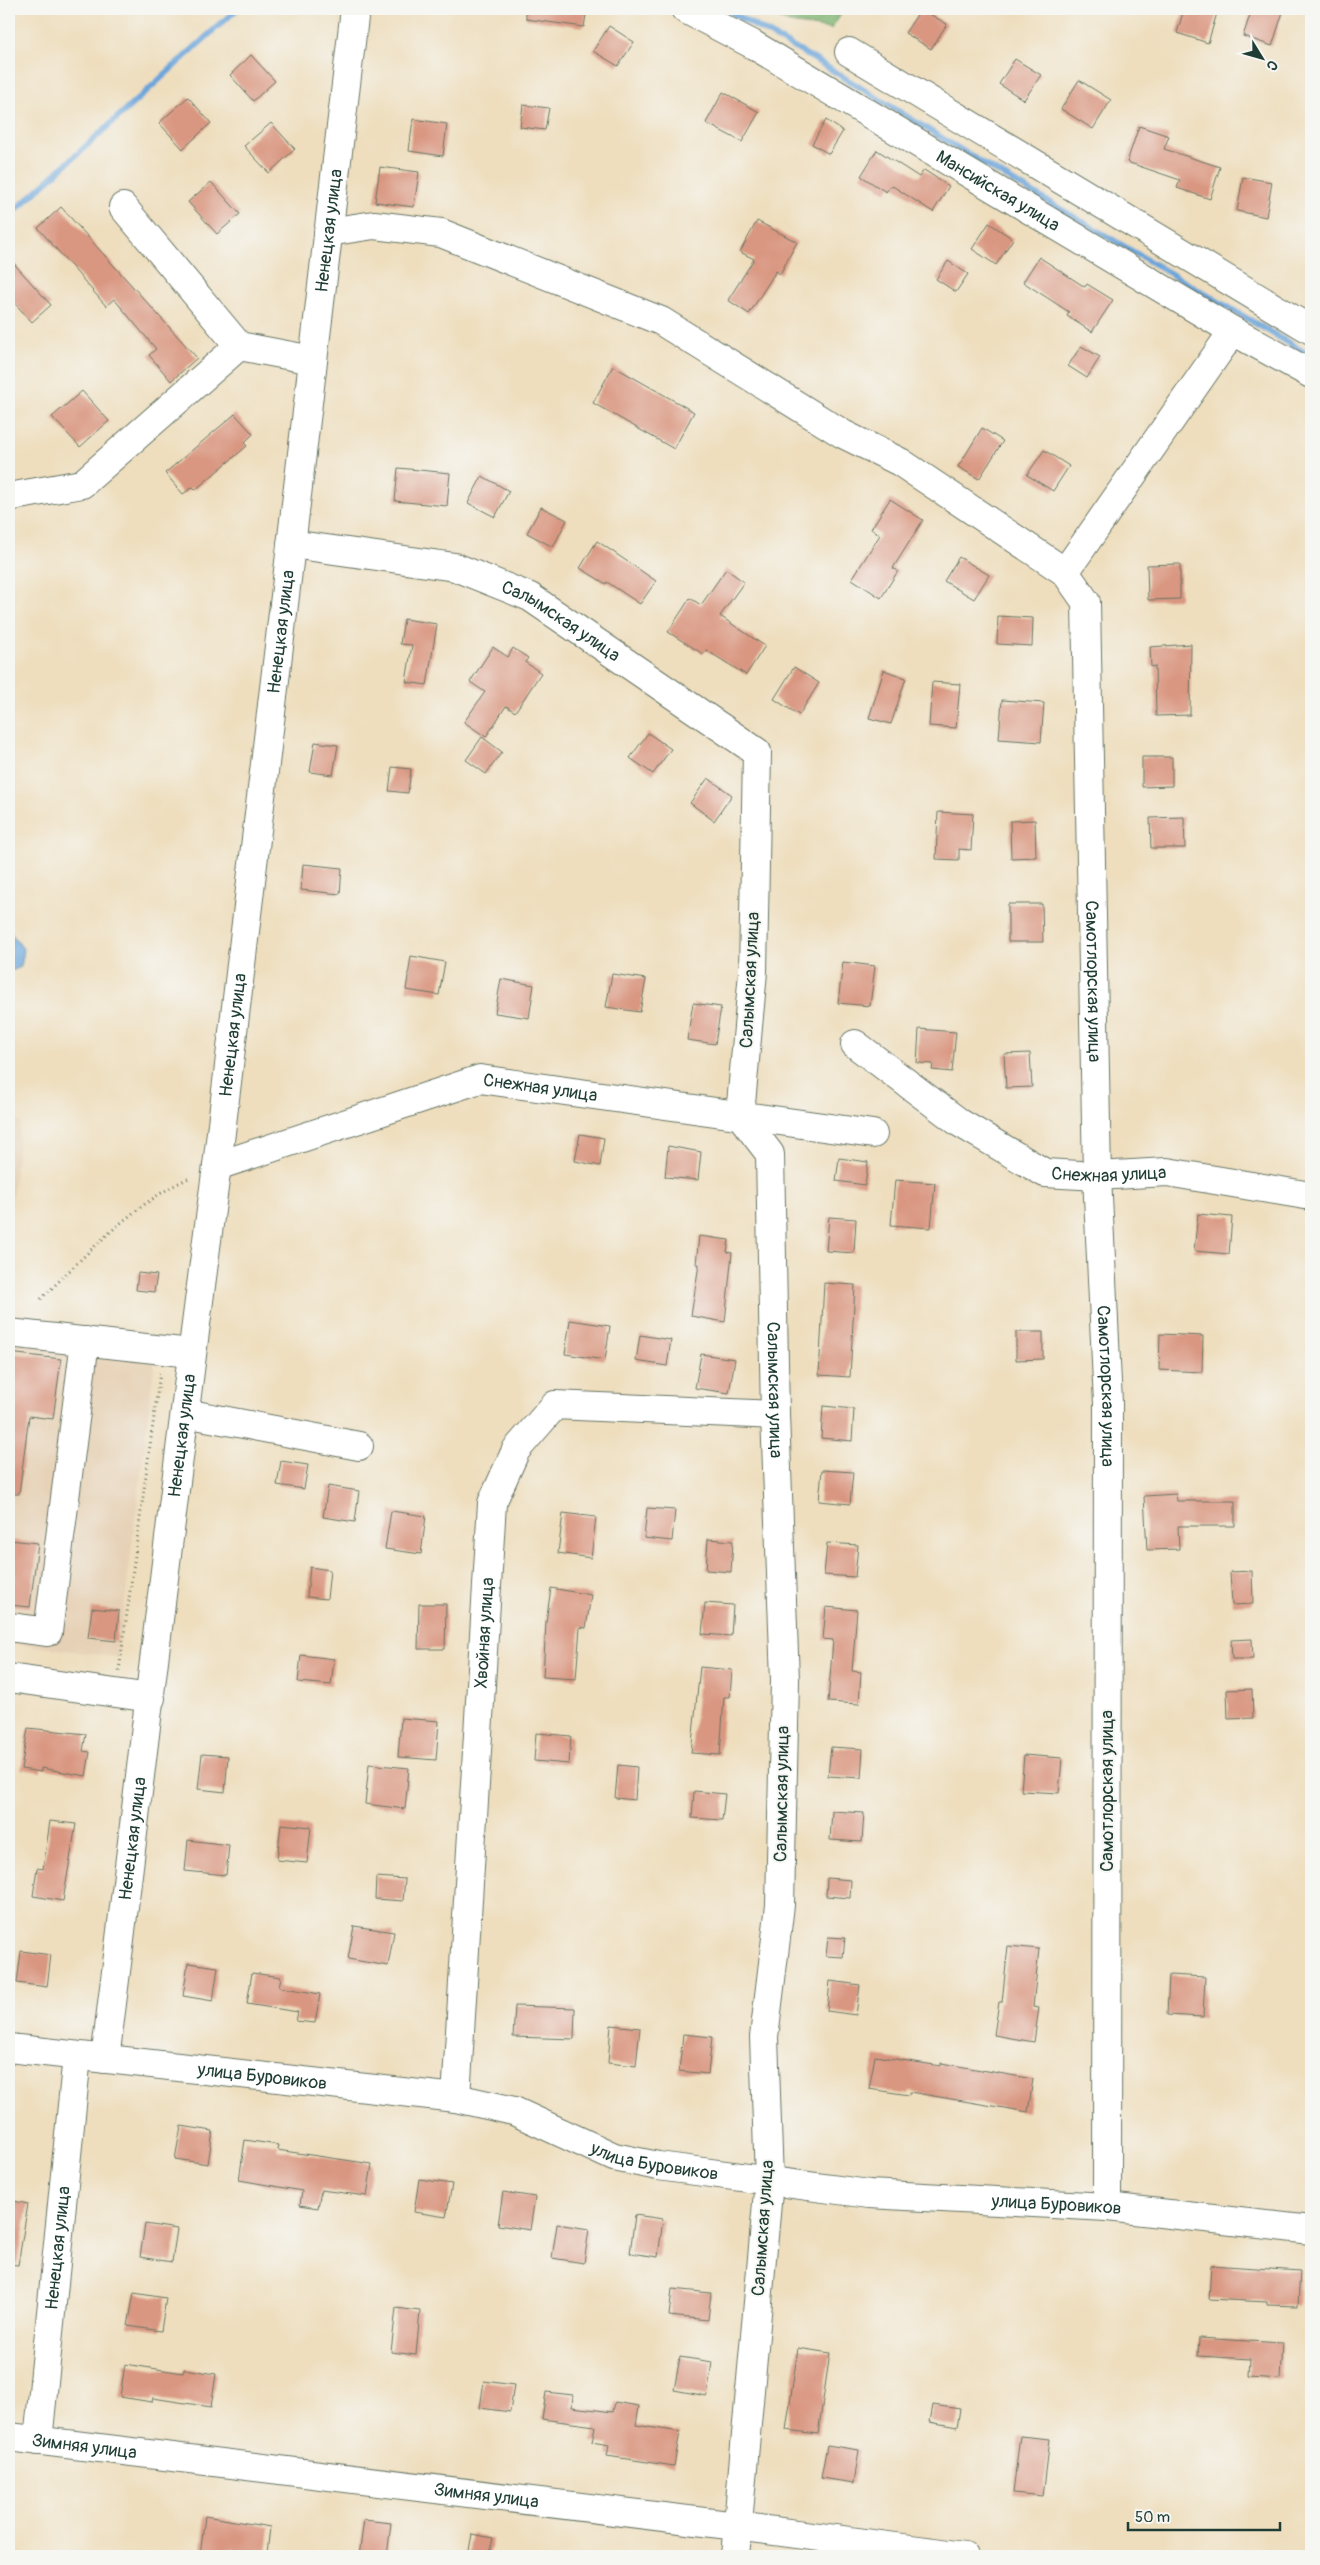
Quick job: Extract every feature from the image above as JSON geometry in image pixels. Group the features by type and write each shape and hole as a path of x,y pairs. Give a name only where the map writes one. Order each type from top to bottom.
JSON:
{"street":[{"name":"Ненецкая улица","path":"105,2059 151,1698 191,1353 217,1166 355,9"},
{"name":"Мансийская улица","path":"685,9 752,44 1233,331 1311,374"},
{"path":"849,52 1311,330"},
{"path":"123,207 239,346 313,360"},
{"path":"328,232 374,225 441,233 661,321 843,434 900,462 1065,572 1233,331"},
{"path":"14,496 82,484 239,346"},
{"name":"Салымская улица","path":"291,544 456,567 530,597 757,752 753,972 740,1116 770,1154 775,1415 785,1680 780,1905 764,2038 770,2181 735,2556"},
{"name":"Самотлорская улица","path":"1065,572 1086,602 1097,1176 1108,1403 1107,2207"},
{"name":"Снежная улица","path":"855,1044 960,1123 1045,1173 1097,1176 1167,1172 1311,1196"},
{"name":"Снежная улица","path":"217,1166 480,1079 873,1134"},
{"path":"9,1333 191,1353"},
{"path":"9,1627 48,1632 85,1341"},
{"name":"Хвойная улица","path":"456,2098 492,1503 516,1450 556,1405 775,1415"},
{"path":"185,1413 359,1446"},
{"path":"9,1678 151,1698"},
{"name":"улица Буровиков","path":"9,2048 456,2098 514,2111 614,2157 658,2166 869,2194 1001,2199 1107,2207 1311,2230"},
{"name":"Ненецкая улица","path":"38,2441 77,2056"},
{"name":"Зимняя улица","path":"9,2437 737,2526 964,2556"}],"path":[{"path":"41,1299 106,1235 159,1194 217,1166"},
{"path":"118,1676 163,1350"}],"shaded area":[{"path":"9,1120 21,1122 9,1225"},
{"path":"9,1318 158,1336 118,1657 9,1643"}],"green space":[{"path":"760,9 845,9 831,29 789,23"}],"water":[{"path":"9,930 24,950 21,967 9,972"}],"building":[{"path":"526,9 587,9 584,27 526,19"},
{"path":"921,9 947,24 931,49 905,33"},
{"path":"1184,9 1202,9 1217,13 1208,43 1177,33"},
{"path":"1252,9 1284,9 1272,46 1243,36"},
{"path":"609,26 634,42 618,66 593,51"},
{"path":"251,55 275,81 253,101 230,75"},
{"path":"1015,59 1041,75 1024,100 999,84"},
{"path":"1079,80 1111,100 1093,129 1061,109"},
{"path":"723,92 759,112 742,142 706,123"},
{"path":"188,97 211,123 183,149 159,123"},
{"path":"523,105 549,108 545,130 520,127"},
{"path":"413,119 447,124 443,156 409,151"},
{"path":"826,120 843,131 829,154 812,144"},
{"path":"271,123 295,149 269,173 244,146"},
{"path":"1139,126 1169,136 1164,149 1220,167 1210,199 1177,188 1180,180 1127,162"},
{"path":"877,150 919,177 924,170 949,186 933,212 891,185 886,192 861,176"},
{"path":"380,167 419,172 414,207 375,202"},
{"path":"1243,177 1272,182 1266,217 1237,211"},
{"path":"211,182 240,214 217,234 188,202"},
{"path":"61,207 197,358 171,381 149,355 156,349 114,299 106,306 38,228"},
{"path":"757,221 797,242 780,274 776,271 749,314 728,300 754,259 740,252"},
{"path":"989,223 1013,239 996,265 972,249"},
{"path":"1039,257 1085,287 1087,284 1113,300 1092,332 1067,316 1069,312 1023,282"},
{"path":"9,258 51,305 32,322 9,297"},
{"path":"948,261 968,274 956,292 936,279"},
{"path":"1081,346 1100,357 1087,378 1068,366"},
{"path":"613,366 694,412 674,449 593,403"},
{"path":"82,391 109,421 80,447 52,417"},
{"path":"235,414 253,434 244,443 247,446 195,490 193,487 183,494 165,473"},
{"path":"982,428 1003,441 979,479 958,467"},
{"path":"1044,450 1069,466 1053,491 1027,475"},
{"path":"398,468 450,473 447,506 395,501"},
{"path":"482,476 509,491 495,517 468,503"},
{"path":"890,499 923,520 893,568 898,571 881,598 852,579 880,535 871,529"},
{"path":"541,507 567,520 553,547 527,533"},
{"path":"597,541 656,581 640,604 607,582 606,584 580,568"},
{"path":"959,557 989,575 974,599 944,581"},
{"path":"1180,564 1180,599 1148,600 1147,565"},
{"path":"726,569 744,582 720,616 765,646 746,675 706,650 703,654 668,632 690,598 701,605"},
{"path":"998,616 1033,618 1032,646 997,644"},
{"path":"404,619 437,624 427,685 406,682 412,645 400,644"},
{"path":"1191,644 1190,715 1156,716 1155,666 1151,667 1150,647"},
{"path":"493,647 508,657 513,648 528,658 525,662 541,673 515,712 506,706 486,737 464,722 485,692 470,682"},
{"path":"794,667 819,683 799,715 774,699"},
{"path":"884,670 906,678 891,724 869,718"},
{"path":"932,682 960,684 956,728 929,726"},
{"path":"1002,700 1044,703 1041,742 999,739"},
{"path":"648,733 671,749 653,774 630,758"},
{"path":"482,737 502,752 486,774 466,760"},
{"path":"315,742 338,745 333,775 310,772"},
{"path":"1142,757 1172,757 1172,786 1142,787"},
{"path":"392,767 411,769 408,793 389,791"},
{"path":"708,778 732,795 714,821 690,803"},
{"path":"938,812 973,814 971,850 959,849 959,860 936,859"},
{"path":"1184,817 1185,848 1151,848 1150,818"},
{"path":"1035,820 1036,857 1011,858 1010,821"},
{"path":"303,864 342,868 340,894 301,890"},
{"path":"1008,904 1042,904 1043,942 1008,942"},
{"path":"411,956 445,962 439,995 406,990"},
{"path":"843,962 875,966 870,1006 838,1003"},
{"path":"612,974 646,979 640,1012 606,1007"},
{"path":"501,979 534,985 529,1018 495,1013"},
{"path":"693,1003 721,1007 715,1044 687,1040"},
{"path":"919,1029 956,1032 952,1072 932,1070 933,1064 917,1063"},
{"path":"1030,1053 1032,1087 1006,1088 1004,1054"},
{"path":"580,1134 604,1138 600,1166 575,1161"},
{"path":"668,1146 701,1152 698,1180 665,1177"},
{"path":"839,1158 868,1162 865,1185 836,1181"},
{"path":"895,1180 935,1183 931,1228 891,1225"},
{"path":"1198,1214 1232,1217 1229,1254 1194,1251"},
{"path":"829,1217 856,1219 854,1253 826,1251"},
{"path":"699,1236 729,1240 727,1252 732,1253 725,1322 691,1316 699,1264 696,1264"},
{"path":"138,1273 157,1275 154,1292 136,1290"},
{"path":"824,1283 855,1285 850,1377 819,1375"},
{"path":"570,1320 610,1326 605,1360 565,1354"},
{"path":"1016,1332 1043,1332 1043,1359 1016,1360"},
{"path":"1160,1334 1203,1336 1202,1372 1159,1370"},
{"path":"640,1335 671,1340 667,1366 636,1361"},
{"path":"9,1353 61,1359 53,1419 29,1416 19,1494 9,1494"},
{"path":"701,1354 735,1359 729,1393 695,1388"},
{"path":"823,1406 854,1409 852,1441 821,1438"},
{"path":"281,1461 308,1465 304,1489 277,1485"},
{"path":"822,1470 853,1472 850,1504 819,1501"},
{"path":"328,1486 359,1491 355,1522 323,1517"},
{"path":"1176,1494 1177,1501 1235,1501 1235,1526 1178,1526 1179,1549 1147,1550 1144,1496"},
{"path":"647,1508 675,1510 672,1541 644,1538"},
{"path":"391,1511 426,1516 421,1554 385,1549"},
{"path":"563,1513 596,1517 591,1558 558,1553"},
{"path":"708,1539 733,1541 731,1572 706,1570"},
{"path":"9,1540 38,1543 30,1607 9,1605"},
{"path":"827,1543 858,1545 855,1577 824,1575"},
{"path":"310,1567 330,1570 327,1599 307,1597"},
{"path":"1252,1571 1253,1604 1232,1605 1230,1572"},
{"path":"551,1588 591,1595 586,1628 580,1627 576,1679 543,1677 546,1622"},
{"path":"705,1603 733,1605 731,1636 702,1634"},
{"path":"419,1604 446,1604 445,1649 418,1649"},
{"path":"826,1607 857,1610 852,1671 861,1672 859,1704 828,1702 833,1640 823,1639"},
{"path":"92,1608 119,1611 116,1641 88,1638"},
{"path":"1252,1639 1253,1659 1232,1659 1231,1640"},
{"path":"301,1655 334,1659 331,1685 298,1682"},
{"path":"700,1667 732,1670 730,1697 724,1697 720,1755 691,1753"},
{"path":"1252,1689 1253,1718 1228,1719 1227,1690"},
{"path":"401,1718 439,1721 436,1760 398,1757"},
{"path":"28,1728 86,1734 83,1751 90,1752 86,1776 41,1768 41,1772 21,1769"},
{"path":"536,1733 571,1736 569,1764 534,1761"},
{"path":"831,1747 863,1749 861,1778 828,1776"},
{"path":"202,1754 228,1756 225,1792 198,1789"},
{"path":"1024,1755 1062,1758 1059,1793 1021,1791"},
{"path":"369,1764 409,1768 405,1809 365,1804"},
{"path":"618,1765 637,1767 635,1800 615,1798"},
{"path":"694,1791 725,1794 722,1820 692,1818"},
{"path":"832,1811 864,1813 862,1842 830,1840"},
{"path":"50,1821 76,1824 63,1901 33,1896 37,1868 43,1869"},
{"path":"281,1824 311,1827 307,1863 277,1860"},
{"path":"188,1840 229,1845 226,1875 185,1871"},
{"path":"376,1877 405,1879 403,1901 375,1899"},
{"path":"827,1878 851,1880 850,1898 826,1896"},
{"path":"354,1926 394,1932 388,1966 348,1959"},
{"path":"828,1937 845,1938 843,1957 826,1956"},
{"path":"1008,1946 1039,1949 1033,2007 1039,2008 1034,2042 994,2035 999,2002 1002,2002"},
{"path":"21,1951 51,1955 47,1987 17,1983"},
{"path":"188,1963 218,1967 213,2001 183,1996"},
{"path":"252,1973 281,1977 279,1987 320,1994 315,2023 296,2021 298,2012 247,2004"},
{"path":"1169,1975 1205,1977 1203,2017 1167,2015"},
{"path":"830,1981 860,1985 856,2015 827,2011"},
{"path":"515,2006 575,2008 574,2039 513,2037"},
{"path":"611,2025 640,2028 636,2066 608,2063"},
{"path":"683,2034 712,2037 708,2074 679,2071"},
{"path":"875,2056 941,2066 941,2063 1033,2079 1028,2112 910,2092 909,2095 869,2089"},
{"path":"181,2126 213,2131 208,2164 175,2159"},
{"path":"245,2140 278,2145 277,2150 372,2164 367,2196 321,2190 318,2208 300,2205 302,2191 239,2180"},
{"path":"419,2179 452,2184 446,2217 414,2212"},
{"path":"503,2192 535,2197 530,2230 498,2225"},
{"path":"9,2200 28,2204 18,2265 9,2264"},
{"path":"635,2215 663,2219 658,2257 630,2253"},
{"path":"145,2224 177,2229 172,2262 140,2257"},
{"path":"557,2224 589,2229 584,2263 552,2258"},
{"path":"1211,2265 1300,2271 1298,2306 1267,2305 1267,2302 1209,2299"},
{"path":"672,2289 711,2293 708,2320 669,2316"},
{"path":"134,2293 166,2298 161,2331 128,2326"},
{"path":"396,2308 420,2311 416,2355 391,2352"},
{"path":"1199,2338 1282,2343 1280,2379 1249,2377 1250,2359 1198,2356"},
{"path":"798,2348 830,2353 818,2434 786,2430"},
{"path":"680,2357 712,2362 707,2396 674,2390"},
{"path":"125,2364 183,2373 184,2369 216,2374 211,2407 153,2398 152,2402 120,2397"},
{"path":"484,2381 514,2385 510,2412 480,2408"},
{"path":"546,2392 573,2395 572,2407 613,2412 615,2402 639,2406 636,2425 680,2432 674,2466 607,2456 609,2445 592,2442 595,2426 542,2419"},
{"path":"933,2405 960,2409 957,2427 930,2422"},
{"path":"1020,2436 1050,2439 1043,2496 1013,2493"},
{"path":"827,2445 859,2450 854,2483 821,2478"},
{"path":"205,2516 270,2527 267,2554 228,2548 227,2556 200,2556"},
{"path":"364,2520 391,2523 387,2556 359,2556"},
{"path":"472,2534 493,2538 489,2556 468,2556"}],"waterway":[{"path":"9,216 237,9"},
{"path":"725,9 814,59 987,166 1311,356"}]}
